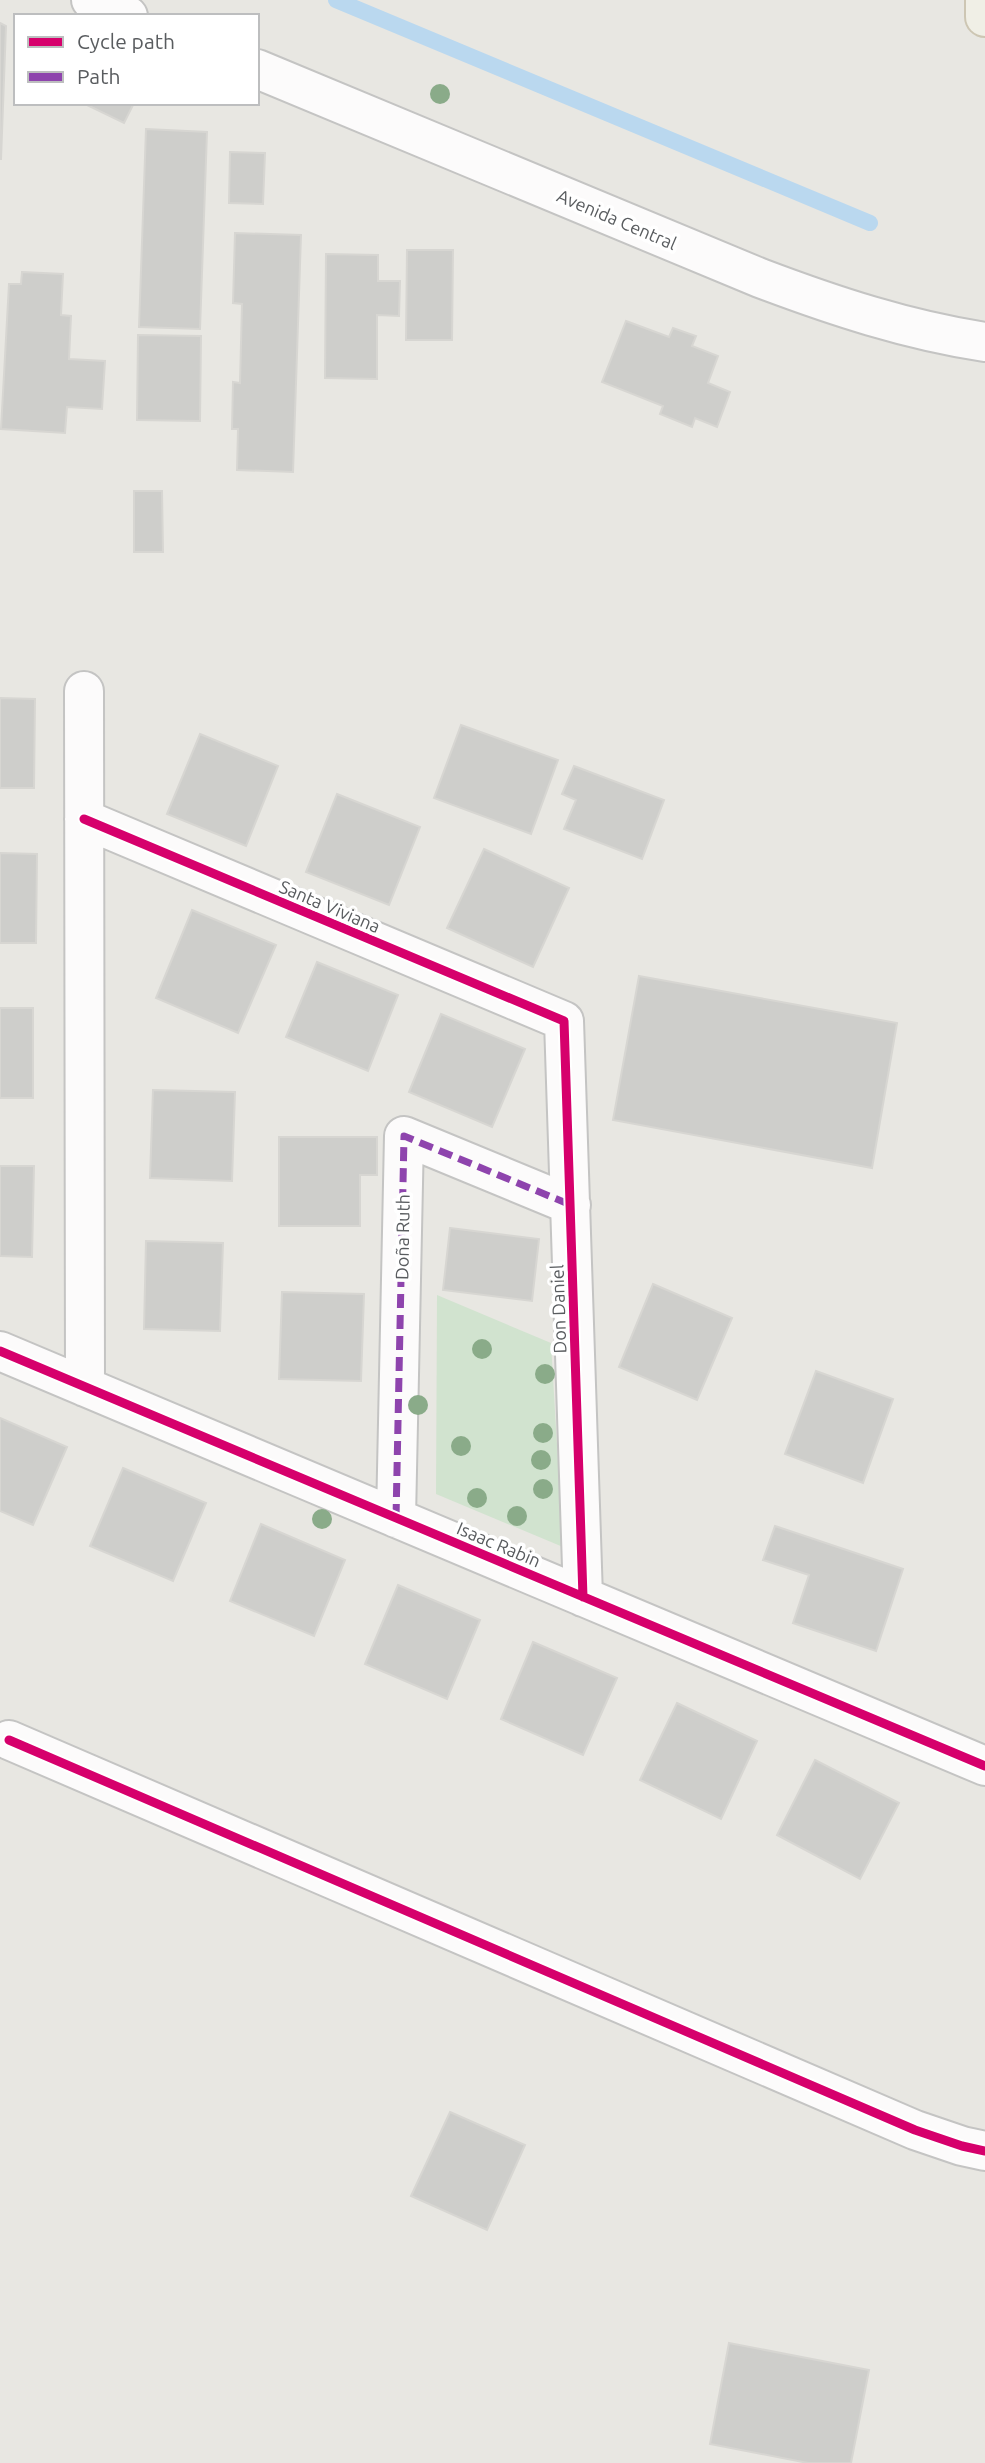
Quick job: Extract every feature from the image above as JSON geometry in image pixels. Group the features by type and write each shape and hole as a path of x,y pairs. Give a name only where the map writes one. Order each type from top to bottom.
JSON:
{"main road":[{"path":"985,0 985,17"}],"street":[{"path":"91,0 123,14"},
{"name":"Avenida Central","path":"259,70 839,308 918,330 985,342"},
{"path":"84,691 85,1387"},
{"name":"Santa Viviana","path":"84,819 564,1021"},
{"name":"Don Daniel","path":"564,1021 583,1597"},
{"name":"Doña Ruth","path":"396,1518 404,1136 571,1205"},
{"name":"Isaac Rabin","path":"0,1351 985,1766"},
{"path":"9,1740 915,2130 985,2151"}],"green space":[{"path":"437,1295 551,1343 563,1547 436,1494"}],"building":[{"path":"0,23 6,26 1,159 0,159"},
{"path":"87,105 133,105 124,123"},
{"path":"146,129 207,132 200,329 139,327"},
{"path":"230,152 265,153 263,204 229,203"},
{"path":"235,233 301,235 293,472 237,470 238,429 232,429 233,382 240,383 242,304 233,303"},
{"path":"407,250 453,250 452,340 406,340"},
{"path":"326,254 378,255 378,281 400,281 399,316 377,315 377,379 325,378"},
{"path":"22,272 63,274 61,315 71,316 69,359 105,361 102,409 67,407 65,433 1,429 9,284 21,284"},
{"path":"626,321 669,337 673,328 696,336 692,346 718,356 708,383 730,392 717,427 695,418 692,427 660,414 663,406 602,382"},
{"path":"138,335 201,336 200,421 137,420"},
{"path":"134,491 162,491 163,552 134,552"},
{"path":"0,698 35,699 34,788 0,788"},
{"path":"461,725 558,760 531,834 434,798"},
{"path":"200,734 278,766 246,846 167,814"},
{"path":"574,766 664,800 642,859 564,829 576,800 562,794"},
{"path":"337,794 420,827 389,905 306,872"},
{"path":"484,849 569,888 533,967 447,928"},
{"path":"0,853 37,854 36,943 0,943"},
{"path":"192,910 276,945 238,1033 156,998"},
{"path":"317,962 398,995 368,1071 286,1037"},
{"path":"639,976 897,1023 872,1168 613,1120"},
{"path":"0,1008 33,1008 33,1098 0,1098"},
{"path":"441,1014 525,1049 492,1127 409,1092"},
{"path":"153,1090 235,1092 232,1181 150,1178"},
{"path":"279,1137 377,1137 377,1175 360,1175 360,1226 279,1226"},
{"path":"0,1166 34,1166 32,1257 0,1256"},
{"path":"450,1228 539,1239 532,1301 443,1290"},
{"path":"146,1241 223,1243 220,1331 144,1329"},
{"path":"653,1284 732,1318 697,1400 619,1367"},
{"path":"282,1292 364,1294 361,1381 279,1379"},
{"path":"816,1371 893,1399 863,1483 785,1454"},
{"path":"0,1418 67,1447 33,1525 0,1511"},
{"path":"123,1468 206,1503 173,1581 90,1546"},
{"path":"261,1524 345,1560 314,1636 230,1601"},
{"path":"775,1526 903,1569 876,1651 793,1623 809,1575 763,1560"},
{"path":"398,1585 480,1620 447,1699 365,1664"},
{"path":"533,1642 617,1678 583,1755 501,1719"},
{"path":"677,1703 757,1741 721,1819 640,1780"},
{"path":"815,1760 899,1803 860,1879 777,1835"},
{"path":"450,2112 525,2145 487,2230 411,2196"},
{"path":"729,2343 869,2370 851,2463 808,2463 710,2444"}],"waterway":[{"path":"336,0 870,223"}],"marked path":[{"path":"396,1518 404,1136 571,1205"}],"cycle path":[{"path":"84,819 564,1021 583,1597"},
{"path":"0,1351 985,1766"},
{"path":"9,1740 915,2130 985,2151"}]}
